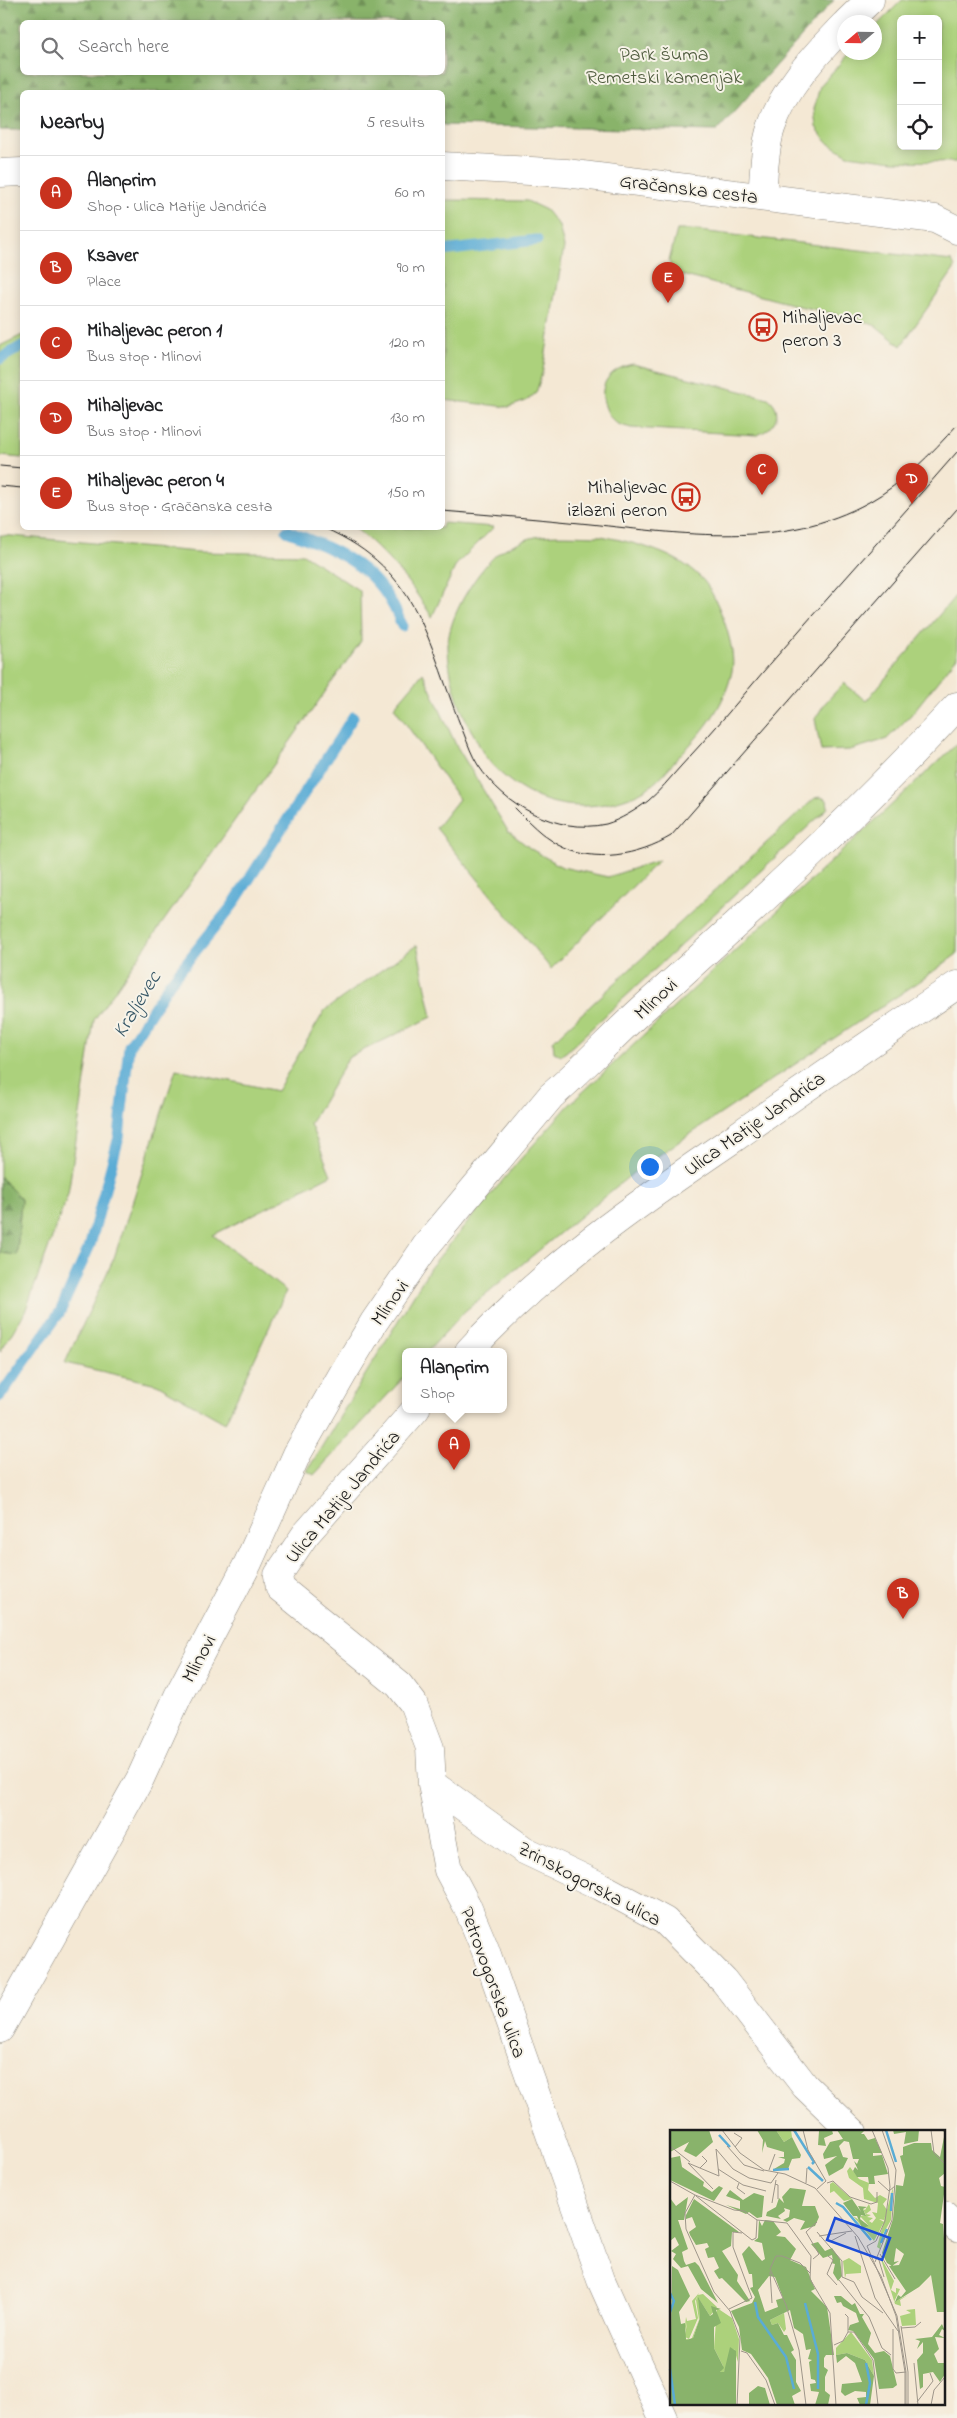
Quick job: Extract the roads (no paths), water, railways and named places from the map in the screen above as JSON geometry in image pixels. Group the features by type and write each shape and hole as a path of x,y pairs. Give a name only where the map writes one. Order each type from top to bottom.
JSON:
{"street":[{"path":"854,15 870,0"},
{"path":"762,197 771,128 802,72 837,32"},
{"name":"Gračanska cesta","path":"445,166 566,173 950,220"},
{"path":"0,174 20,172"},
{"name":"Mlinovi","path":"0,2029 140,1779 178,1696 248,1563 301,1446 374,1322 426,1246 551,1096 575,1076 640,1010 795,870 914,752 957,706"},
{"name":"Ulica Matije Jandrića","path":"472,1348 515,1304 561,1263 616,1221 824,1074 957,984"},
{"name":"Ulica Matije Jandrića","path":"280,1588 278,1575 305,1536 413,1413"},
{"name":"Petrovogorska ulica","path":"280,1588 398,1684 413,1703 430,1748 432,1784 448,1870 467,1906 485,1949 601,2280 663,2418"},
{"name":"Zrinskogorska ulica","path":"432,1784 524,1850 600,1886 664,1921 724,1981 805,2086 851,2130"},
{"path":"944,2216 957,2228"}],"waterway":[{"path":"445,251 537,240"},
{"path":"0,359 20,347"},
{"path":"287,531 325,546 357,565 371,576 393,606 402,626"},
{"name":"Kraljevec","path":"0,1396 60,1312 90,1245 119,1137 129,1046 169,984 232,906 353,717"}],"tram line":[{"path":"445,511 553,520 661,532 732,535 768,533 802,527 836,517 869,502 893,486 916,467 957,425"},
{"path":"328,530 357,546 382,566 402,589 430,641 472,754 478,765 502,793 533,814 551,821 587,826 606,824 638,808 657,793 957,452"},
{"path":"0,466 20,468"},
{"path":"0,486 20,488"},
{"path":"515,808 536,828 559,845 587,854 601,856 631,852 658,843 671,836 957,509"}],"place":[{"name":"Mihaljevac peron 4","path":"668,303"},
{"name":"Mihaljevac peron 3","path":"763,327"},
{"name":"Mihaljevac peron 1","path":"762,495"},
{"name":"Mihaljevac izlazni peron","path":"686,497"},
{"name":"Mihaljevac","path":"912,504"},
{"name":"Alanprim","path":"454,1470"},
{"name":"Ksaver","path":"903,1619"}],"park label":[{"name":"Park šuma Remetski kamenjak","path":"664,64"}]}
